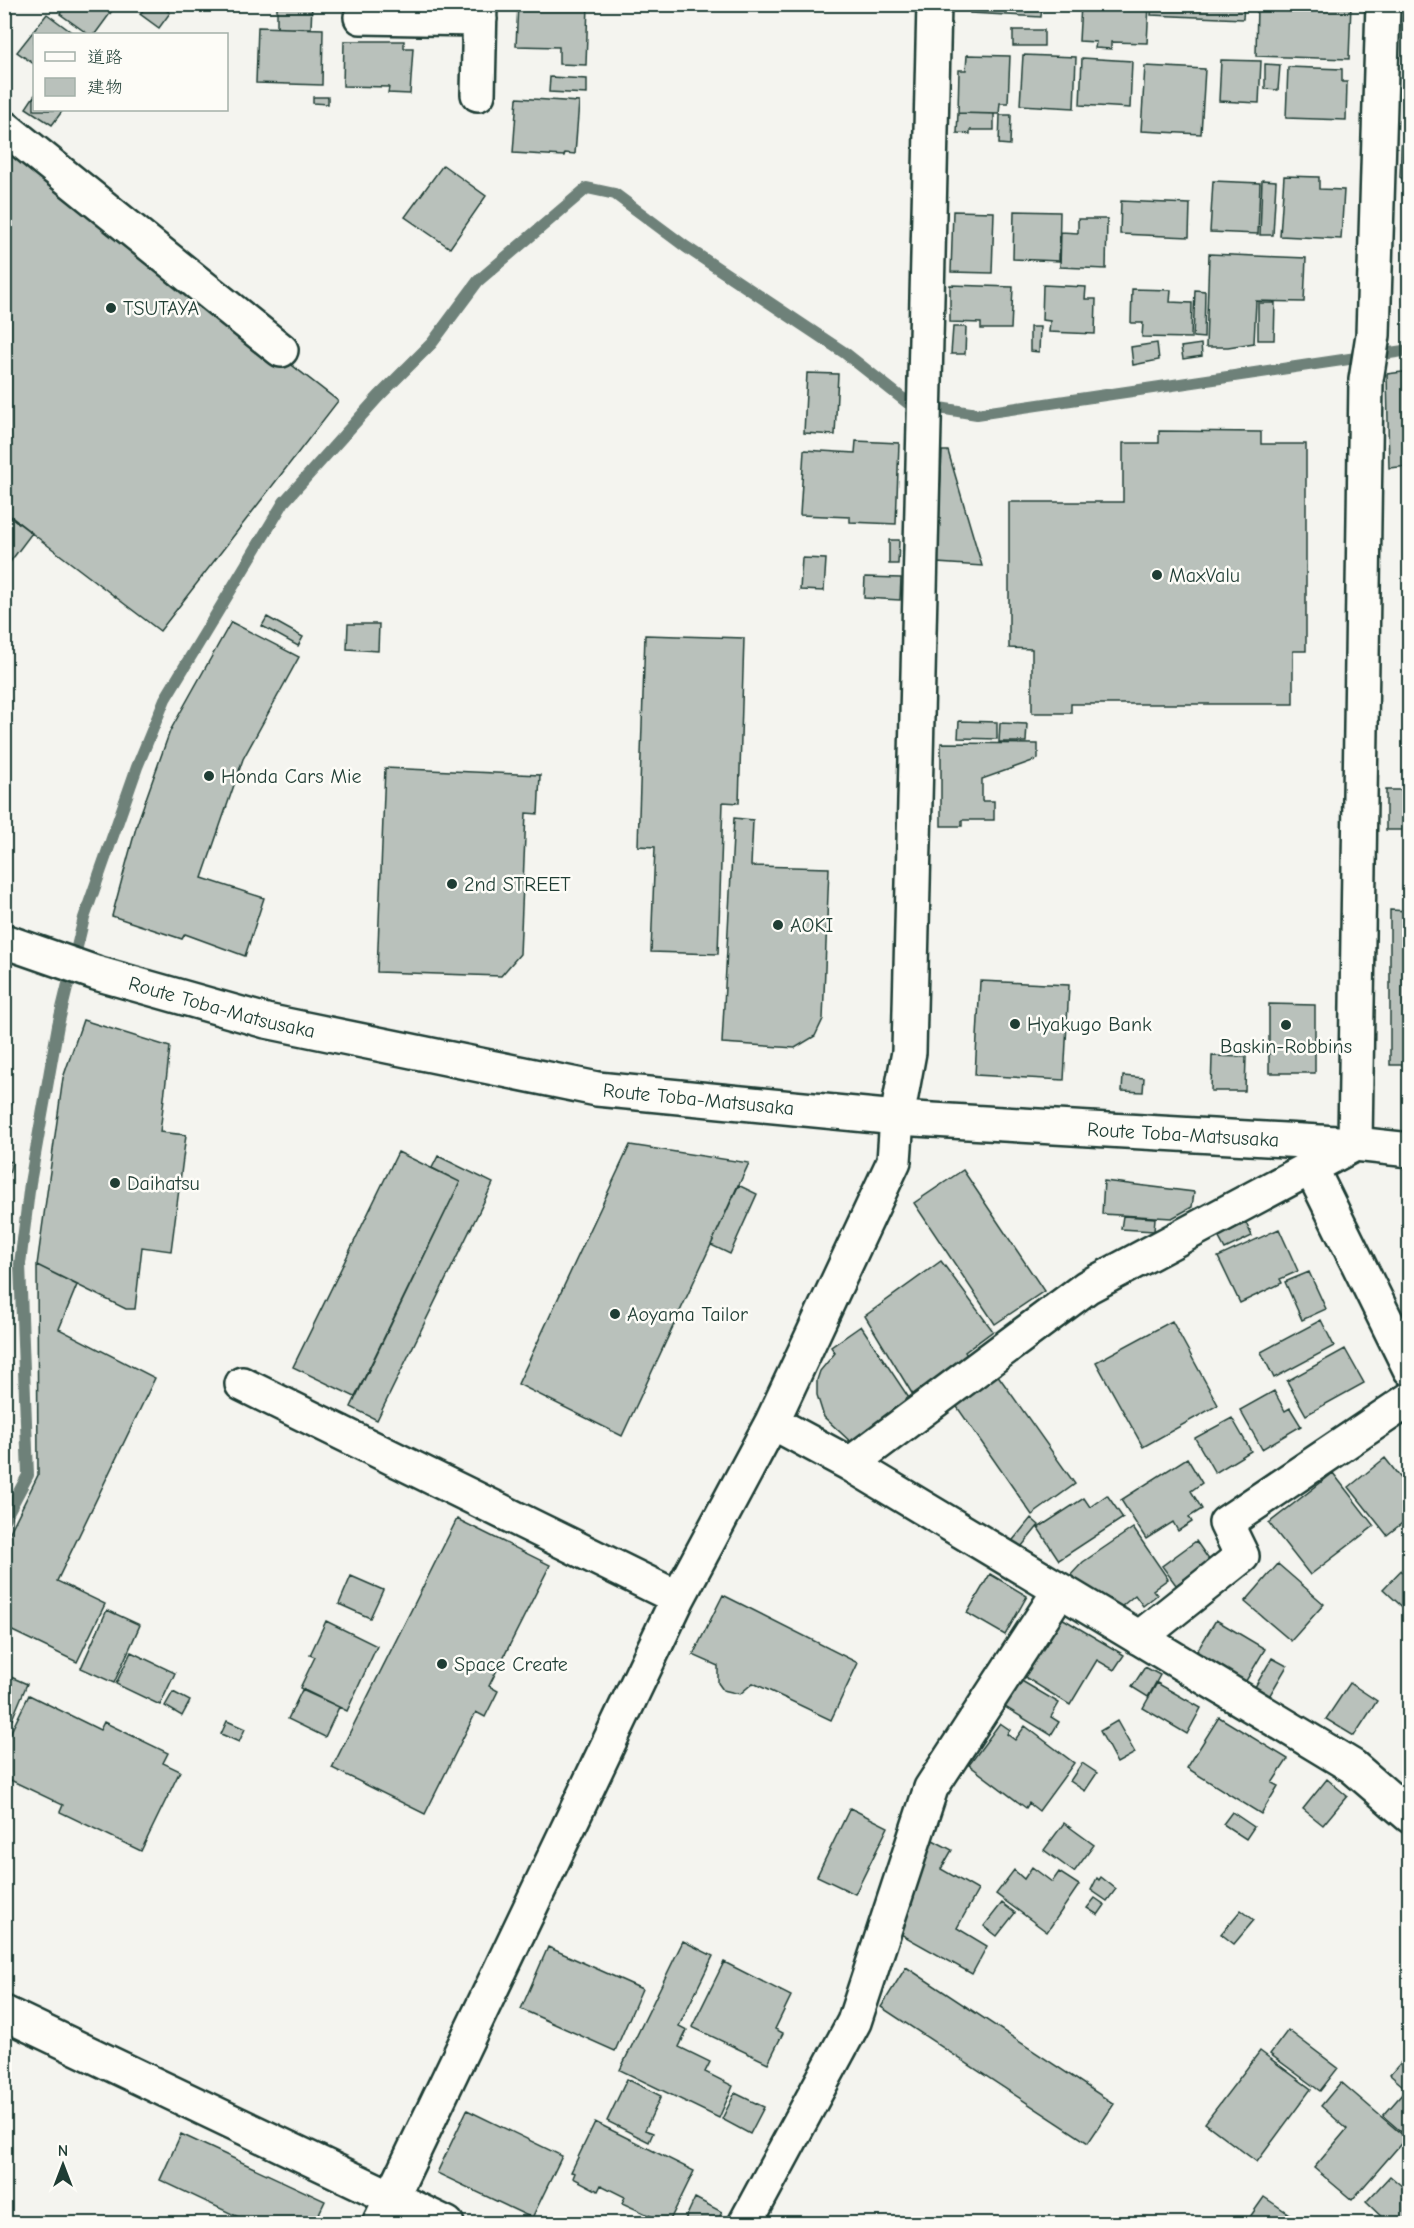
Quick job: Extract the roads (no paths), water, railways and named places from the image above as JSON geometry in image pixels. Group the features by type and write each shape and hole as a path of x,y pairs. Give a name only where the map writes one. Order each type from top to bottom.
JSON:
{"street":[{"path":"386,2210 678,1598 772,1422 894,1161 897,1118 909,1052 922,426 934,4"},
{"path":"850,1464 1087,1287 1355,1144 1366,380 1373,335 1383,4"},
{"path":"361,17 480,12 478,94"},
{"path":"4,127 281,350"},
{"name":"Route Toba-Matsusaka","path":"4,941 96,973 266,1021 597,1089 897,1118 1355,1144 1410,1150"},
{"path":"1310,1166 1410,1369"},
{"path":"242,1384 678,1598"},
{"path":"1139,1638 1242,1556 1226,1523 1410,1399"},
{"path":"772,1422 850,1464 1352,1766 1410,1816"},
{"path":"745,2223 854,2022 931,1788 1060,1590"},
{"path":"4,2013 386,2210 447,2223"}],"waterway":[{"path":"4,1520 28,1475 20,1264 30,1183 58,1025 84,918 137,767 165,699 284,502 379,396 432,343 478,281 587,188 615,194 686,247 845,353 908,403 977,414 1410,350"}],"place":[{"name":"TSUTAYA","path":"111,308"},
{"name":"MaxValu","path":"1157,575"},
{"name":"Honda Cars Mie","path":"209,776"},
{"name":"2nd STREET","path":"452,884"},
{"name":"AOKI","path":"778,925"},
{"name":"Hyakugo Bank","path":"1015,1024"},
{"name":"Baskin-Robbins","path":"1286,1025"},
{"name":"Daihatsu","path":"115,1183"},
{"name":"Aoyama Tailor","path":"615,1314"},
{"name":"Space Create","path":"442,1664"}]}
